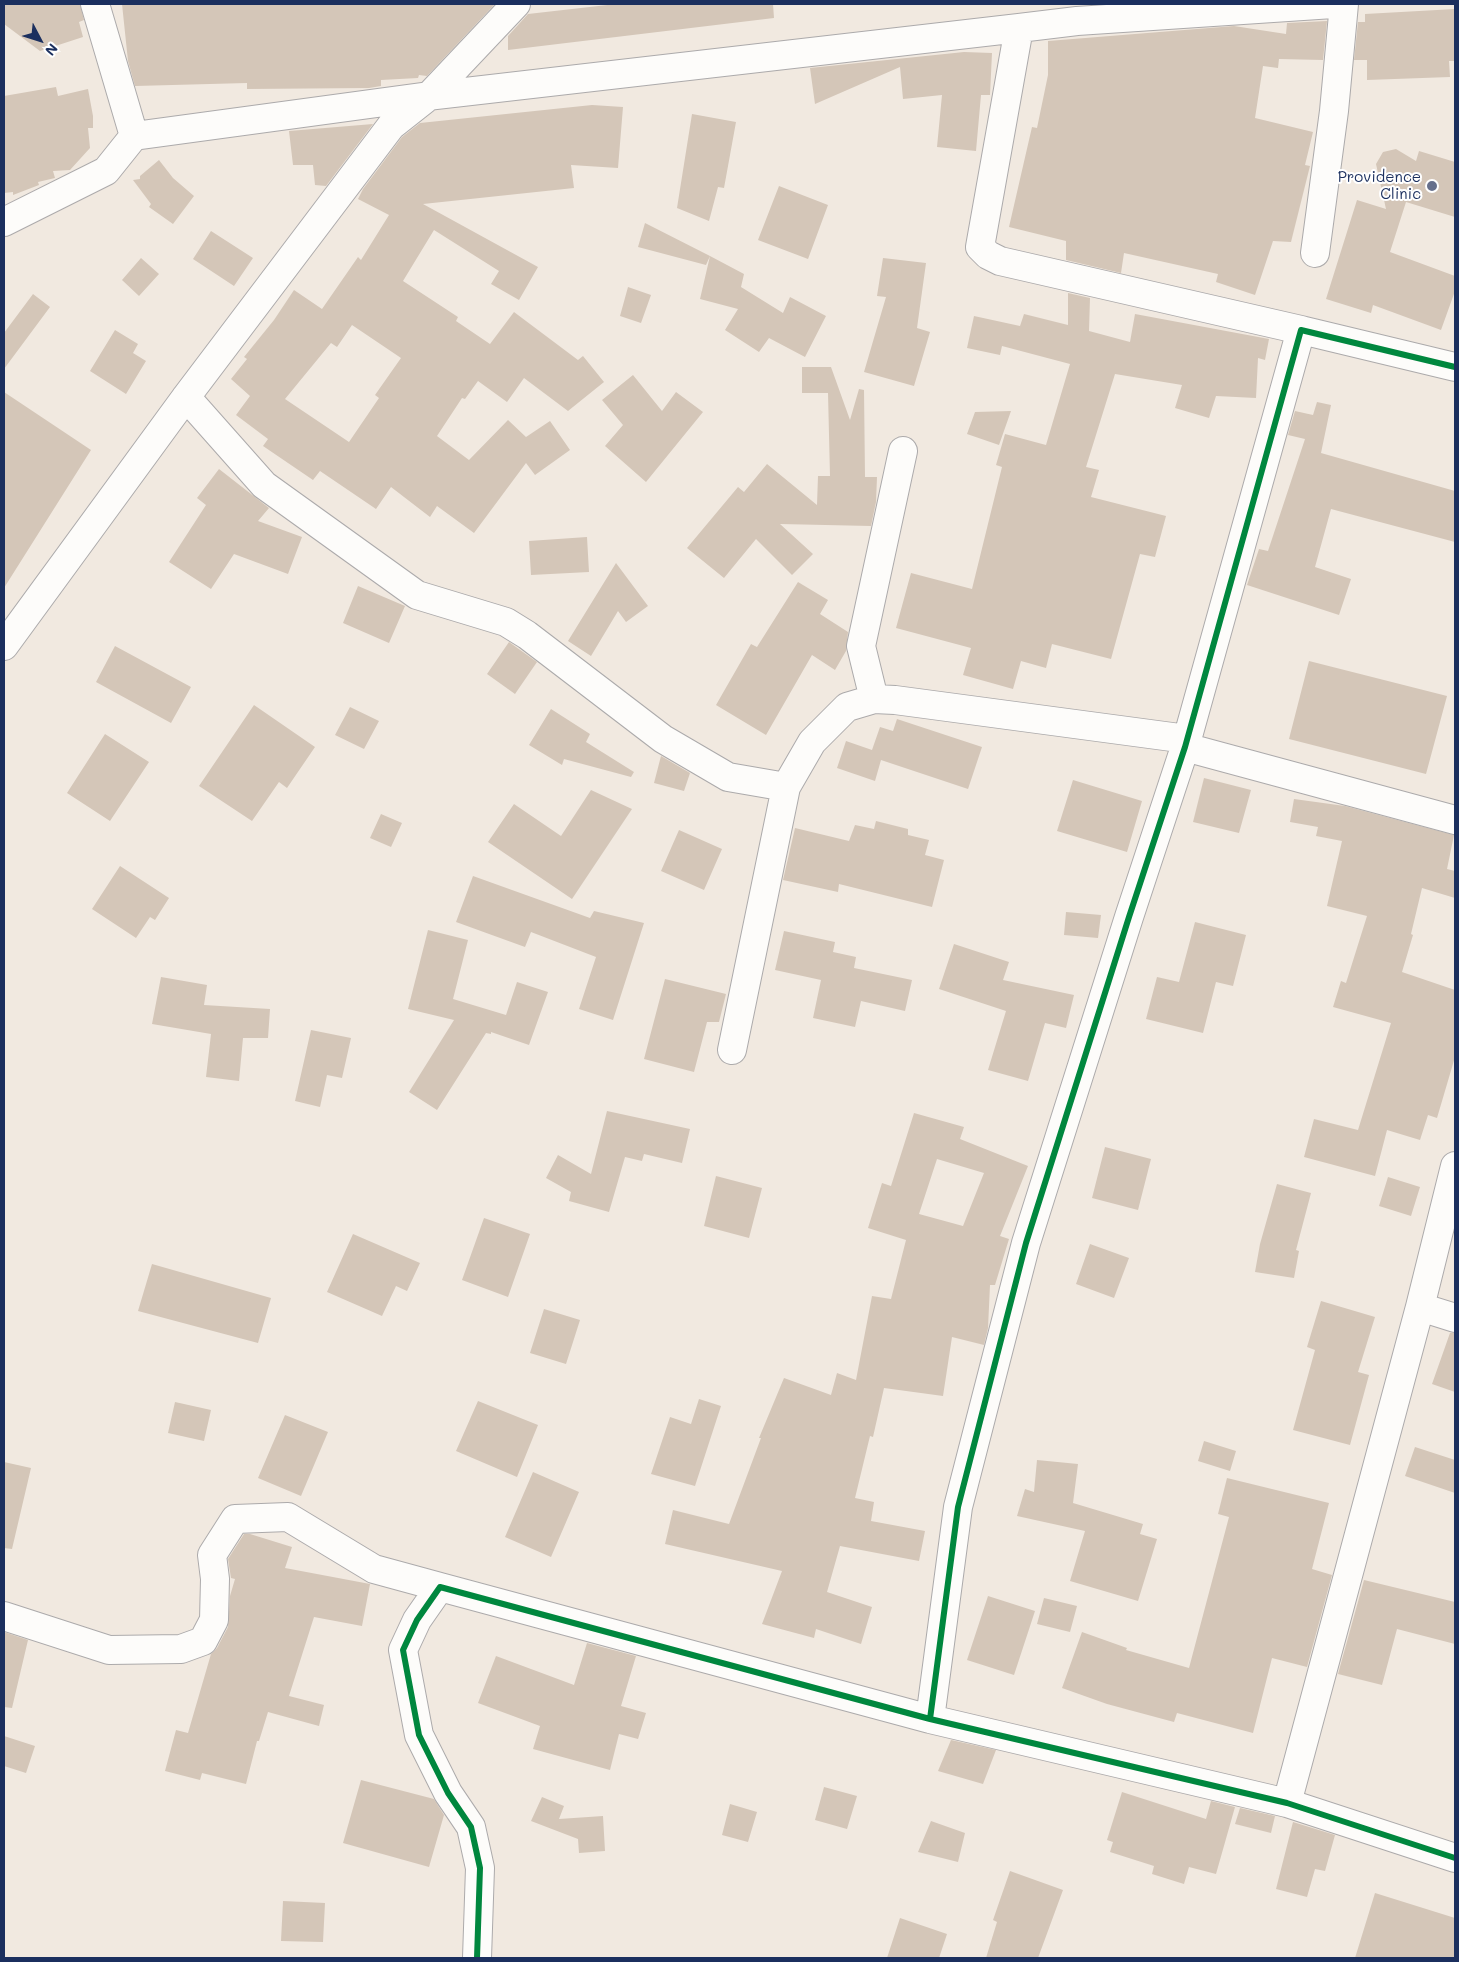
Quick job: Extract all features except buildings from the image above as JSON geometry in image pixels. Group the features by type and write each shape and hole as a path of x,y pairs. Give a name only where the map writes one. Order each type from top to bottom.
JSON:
{"street":[{"path":"95,4 134,136"},
{"path":"4,646 186,397 390,126 429,96 516,4"},
{"path":"4,222 106,171 134,136 429,96 1019,28 1073,13 1333,4"},
{"path":"1315,253 1334,111 1344,4"},
{"path":"1019,28 980,247 988,255 1000,261 1455,367"},
{"path":"930,1720 958,1507 1024,1253 1128,917 1186,743 1301,330"},
{"path":"186,397 264,485 417,595 506,622 526,635 663,739 728,777 786,787"},
{"path":"874,699 861,646 903,451"},
{"path":"732,1050 786,787 812,742 847,707 874,699 895,700 1186,743 1455,820"},
{"path":"1286,1804 1420,1307 1455,1166"},
{"path":"1420,1307 1455,1318"},
{"path":"4,1616 108,1650 181,1649 203,1641 214,1620 215,1579 212,1555 235,1519 288,1517 374,1569 930,1720 1286,1804 1455,1858"},
{"path":"440,1587 417,1620 403,1650 418,1735 448,1794 471,1827 480,1868 477,1958"}],"cycle path":[{"path":"930,1719 958,1507 1026,1243 1185,747 1301,330 1455,367"},
{"path":"477,1958 480,1868 471,1827 448,1793 419,1735 403,1650 417,1620 440,1587 930,1719 1287,1803 1455,1858"}],"place":[{"name":"Providence Clinic","path":"1432,186"}]}
